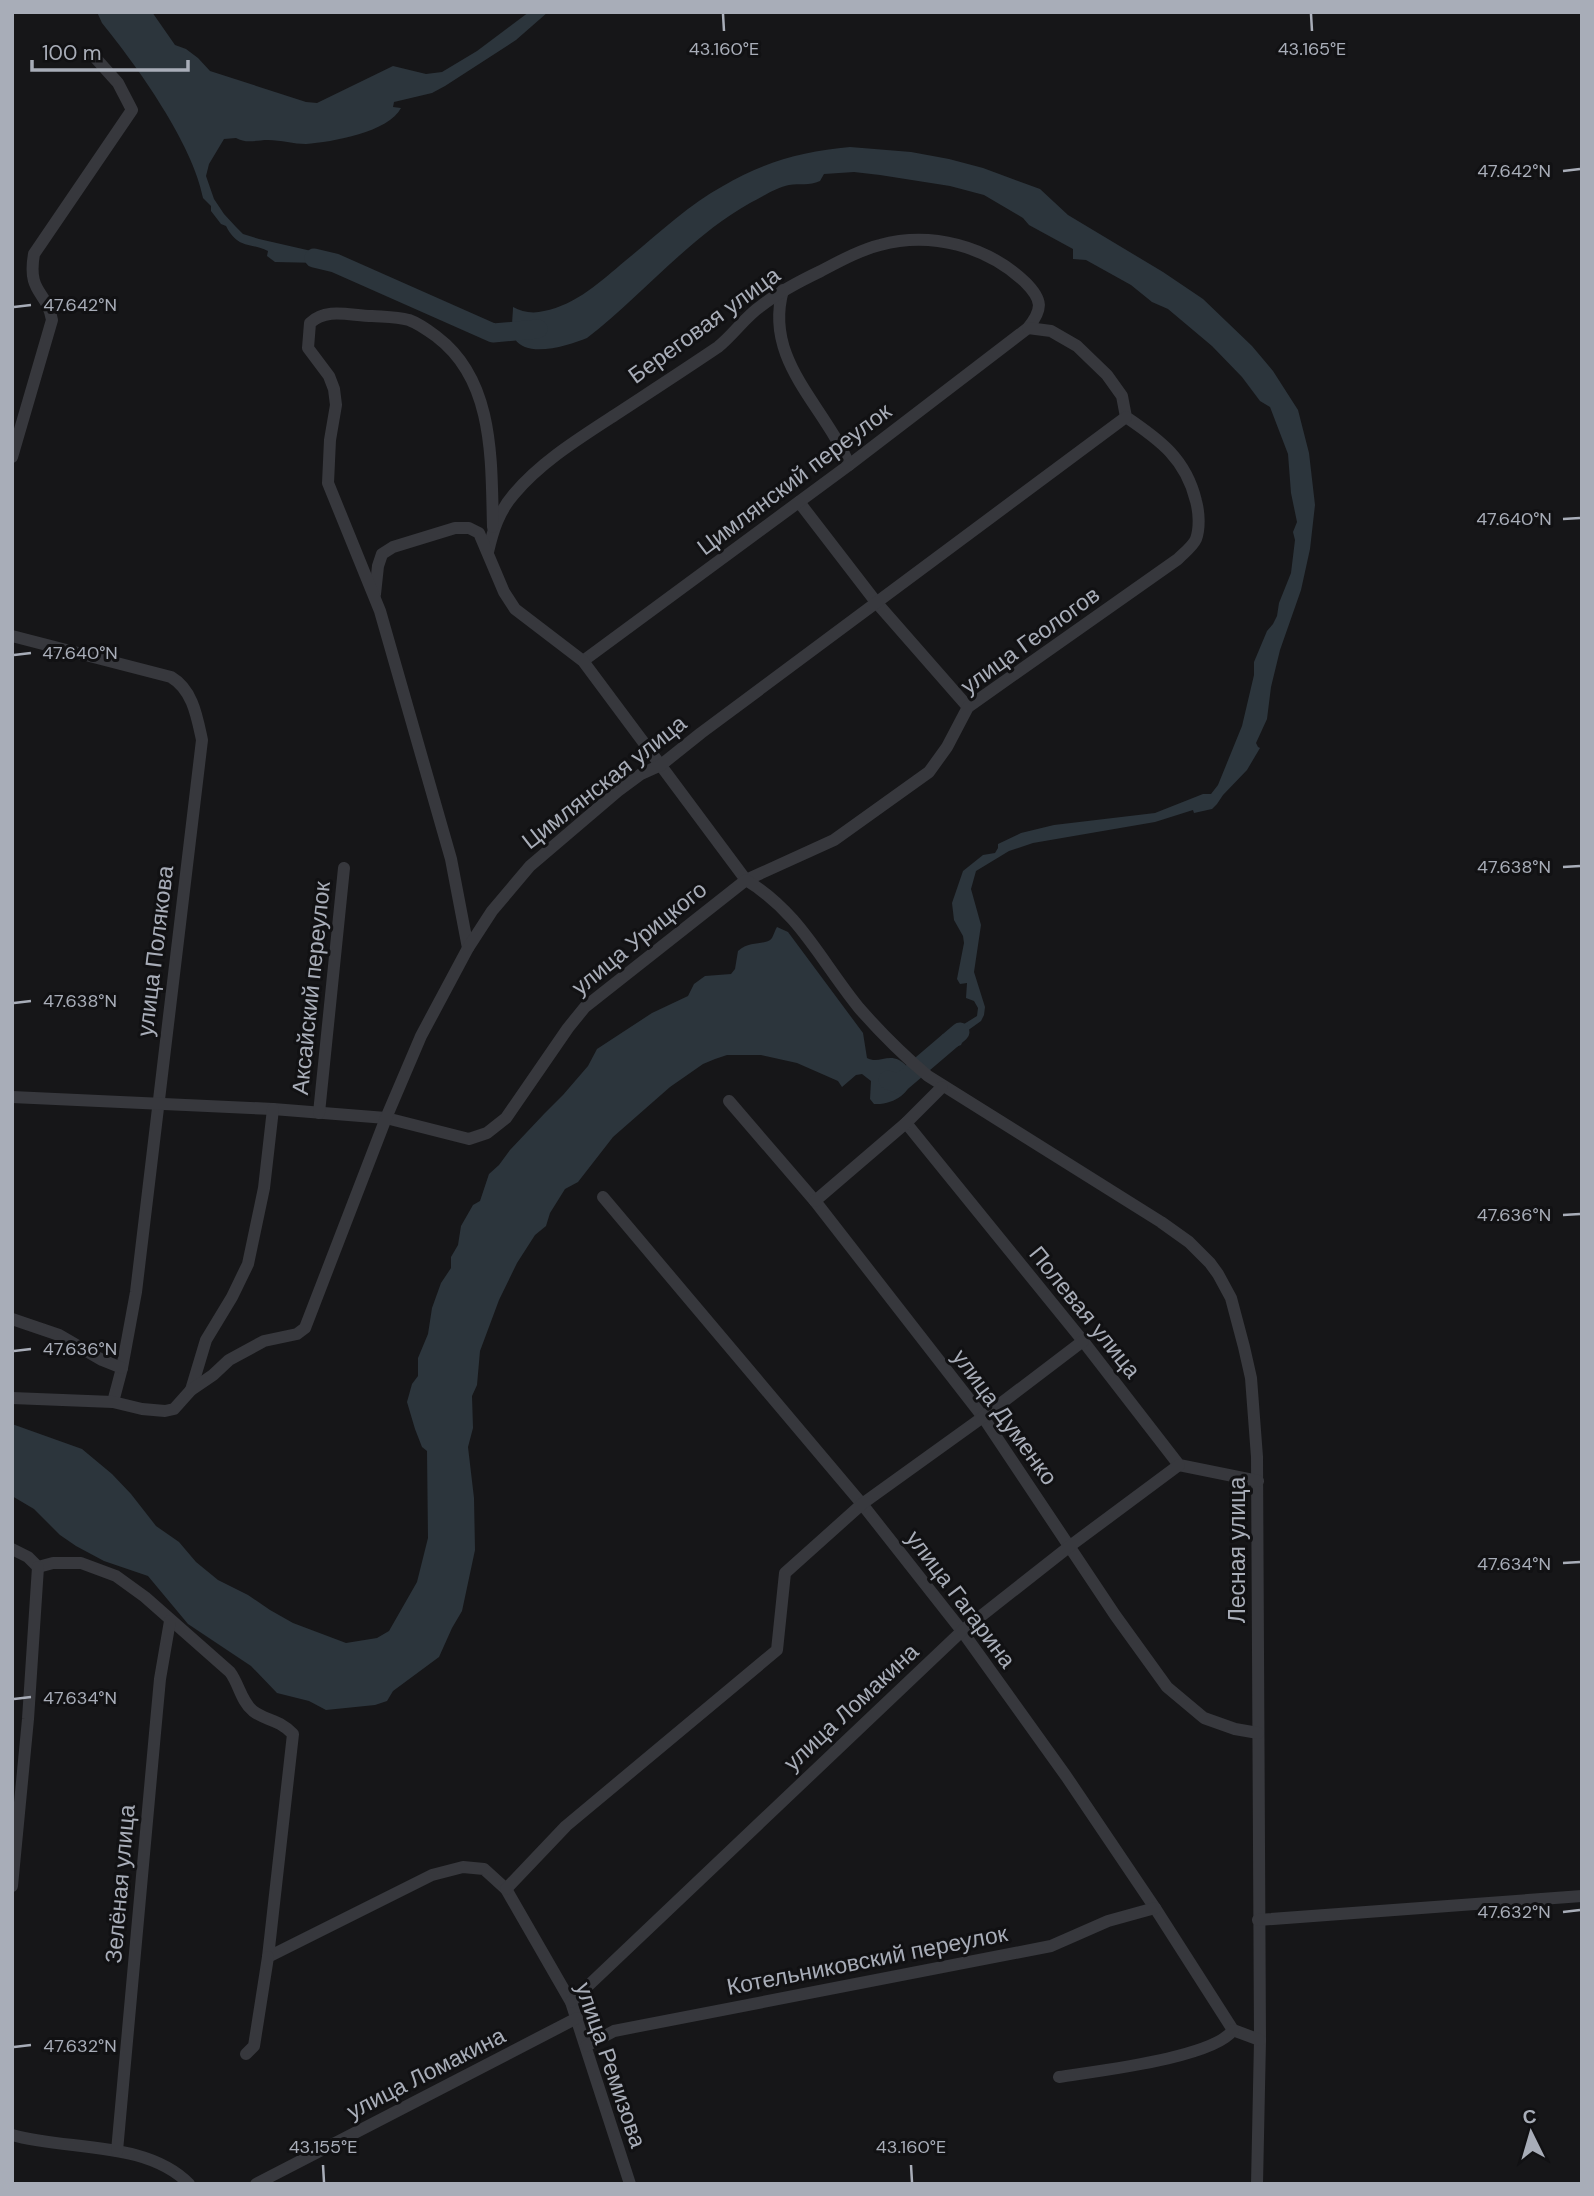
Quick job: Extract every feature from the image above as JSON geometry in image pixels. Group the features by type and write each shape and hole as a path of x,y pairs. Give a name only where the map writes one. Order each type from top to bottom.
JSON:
{"street":[{"path":"12,457 52,320 50,310 34,285 34,254 132,110 118,83 91,53"},
{"name":"Береговая улица","path":"488,552 493,527 513,495 566,447 718,346 757,308 783,290 879,245 903,240 953,243 997,260 1030,287 1040,308 1039,314 1028,328"},
{"path":"783,290 777,316 780,335 809,400 838,440 849,465"},
{"path":"468,948 448,848 375,594 328,483 330,440 336,405 334,389 328,376 308,348 310,323 317,317 336,313 412,321 443,342 459,359 481,403 487,427 493,527"},
{"path":"1028,328 1051,331 1077,346 1107,374 1122,397 1126,416"},
{"name":"Цимлянский переулок","path":"583,661 849,465 1028,328"},
{"name":"улица Геологов","path":"746,880 834,840 929,772 947,747 968,707 1178,559 1196,539 1199,512 1192,483 1180,461 1157,438 1126,416"},
{"name":"Цимлянская улица","path":"12,1398 113,1402 142,1409 174,1409 191,1390 229,1360 264,1342 297,1334 305,1328 386,1118 421,1036 468,948 504,894 530,866 618,791 641,774 661,765 1126,416"},
{"path":"799,502 876,602 968,707"},
{"path":"375,594 382,554 393,547 454,528 469,528 479,533 504,592 515,608 583,661 746,880"},
{"name":"улица Полякова","path":"12,636 171,677 187,691 202,740 136,1292 113,1402"},
{"name":"Аксайский переулок","path":"319,1112 344,868"},
{"name":"улица Урицкого","path":"12,1097 158,1102 319,1112 386,1118 468,1139 480,1137 495,1129 506,1118 585,1007 746,880"},
{"name":"Лесная улица","path":"746,880 766,891 793,917 859,1008 905,1057 942,1087 1189,1242 1210,1263 1231,1298 1251,1378 1258,1481 1260,2040 1257,2184"},
{"path":"814,1201 906,1123 942,1087"},
{"name":"улица Думенко","path":"729,1101 814,1201 983,1417 1167,1687 1204,1717 1235,1729 1258,1733"},
{"name":"Аксайский переулок","path":"191,1390 206,1340 248,1264 264,1188 274,1109"},
{"name":"Полевая улица","path":"906,1123 1083,1341 1179,1465"},
{"name":"улица Гагарина","path":"603,1197 862,1504 962,1631 1066,1776 1233,2030"},
{"path":"12,1319 59,1335 102,1360 122,1368"},
{"path":"268,1957 432,1875 463,1867 484,1869 506,1889 566,1826 777,1650 785,1573 862,1504 1083,1341"},
{"path":"1179,1465 1258,1481"},
{"name":"улица Ломакина","path":"571,2002 962,1631 1179,1465"},
{"path":"12,1549 28,1557 38,1567 28,1719 12,1885"},
{"path":"38,1567 66,1563 96,1567 116,1576 145,1597 230,1672 237,1681 244,1701 256,1713 282,1723 293,1734 268,1957 254,2046 246,2054"},
{"name":"Зелёная улица","path":"117,2151 156,1719 170,1621"},
{"name":"улица Ремизова","path":"506,1889 571,2002 630,2184"},
{"path":"1258,1920 1582,1896"},
{"name":"Котельниковский переулок","path":"586,2046 614,2031 1051,1946 1108,1921 1155,1908"},
{"name":"улица Ломакина","path":"262,2182 577,2018"},
{"path":"1059,2077 1186,2054 1217,2043 1233,2030 1260,2040"},
{"path":"12,2135 117,2151 157,2162 178,2173 189,2184"}],"shaded area":[{"path":"97,12 152,12 175,45 186,49 210,71 306,102 317,103 393,66 426,74 442,72 477,51 529,12 548,12 516,40 445,86 432,93 394,102 393,107 401,108 395,116 373,129 344,138 306,144 224,139 209,164 206,176 214,199 224,214 243,234 342,258 336,267 321,263 275,262 267,256 268,251 239,242 226,226 221,224 203,198 188,154 162,106 102,23"},
{"path":"850,147 911,152 949,159 1040,189 1068,215 1203,299 1252,346 1273,371 1298,410 1309,453 1315,505 1310,549 1301,590 1280,650 1267,719 1256,743 1260,748 1247,770 1212,809 1194,813 1193,810 1155,822 1033,843 1009,851 976,871 971,889 981,925 974,972 985,1007 984,1015 981,1021 967,1031 961,1045 950,1052 940,1048 938,1040 943,1034 949,1038 956,1029 977,1016 978,1008 974,1001 966,998 967,983 960,984 957,979 964,943 954,920 952,903 963,871 983,855 995,853 998,844 1021,833 1054,825 1155,813 1203,794 1211,794 1218,785 1242,726 1254,675 1254,662 1267,631 1277,616 1279,603 1291,573 1295,540 1293,532 1297,522 1291,493 1288,454 1270,407 1260,401 1242,377 1212,346 1168,309 1152,302 1131,285 1086,260 1073,259 1073,249 1029,225 1023,218 984,195 950,186 854,172 824,174 816,183 784,186 750,203 706,233 587,338 560,347 539,349 521,345 513,336 513,307 528,312 540,312 577,298 685,212 723,186 753,170 784,159 816,151"},
{"path":"777,927 788,932 863,1033 867,1058 895,1058 907,1067 911,1074 908,1089 894,1100 874,1104 870,1099 871,1081 862,1074 856,1075 842,1087 838,1081 797,1063 761,1055 727,1055 703,1064 670,1087 613,1137 578,1182 565,1189 550,1213 546,1226 535,1235 517,1263 499,1300 480,1351 477,1385 472,1396 473,1428 468,1447 474,1498 475,1550 462,1611 439,1657 393,1691 387,1701 375,1705 326,1710 309,1701 277,1693 251,1666 188,1624 148,1576 104,1561 76,1546 60,1535 34,1509 12,1496 12,1424 82,1449 112,1474 156,1526 179,1542 196,1562 218,1580 293,1623 346,1643 377,1638 389,1631 417,1582 428,1538 427,1451 422,1447 407,1402 412,1384 418,1376 418,1358 428,1334 432,1308 441,1283 451,1268 451,1257 458,1245 461,1226 473,1205 480,1201 489,1174 563,1095 588,1066 597,1049 652,1013 688,996 694,984 705,976 731,974 735,969 738,951 748,945 766,942 772,938"}],"waterway":[{"path":"314,258 335,263 493,333 538,329"},
{"path":"888,1080 899,1084 960,1032"}]}
